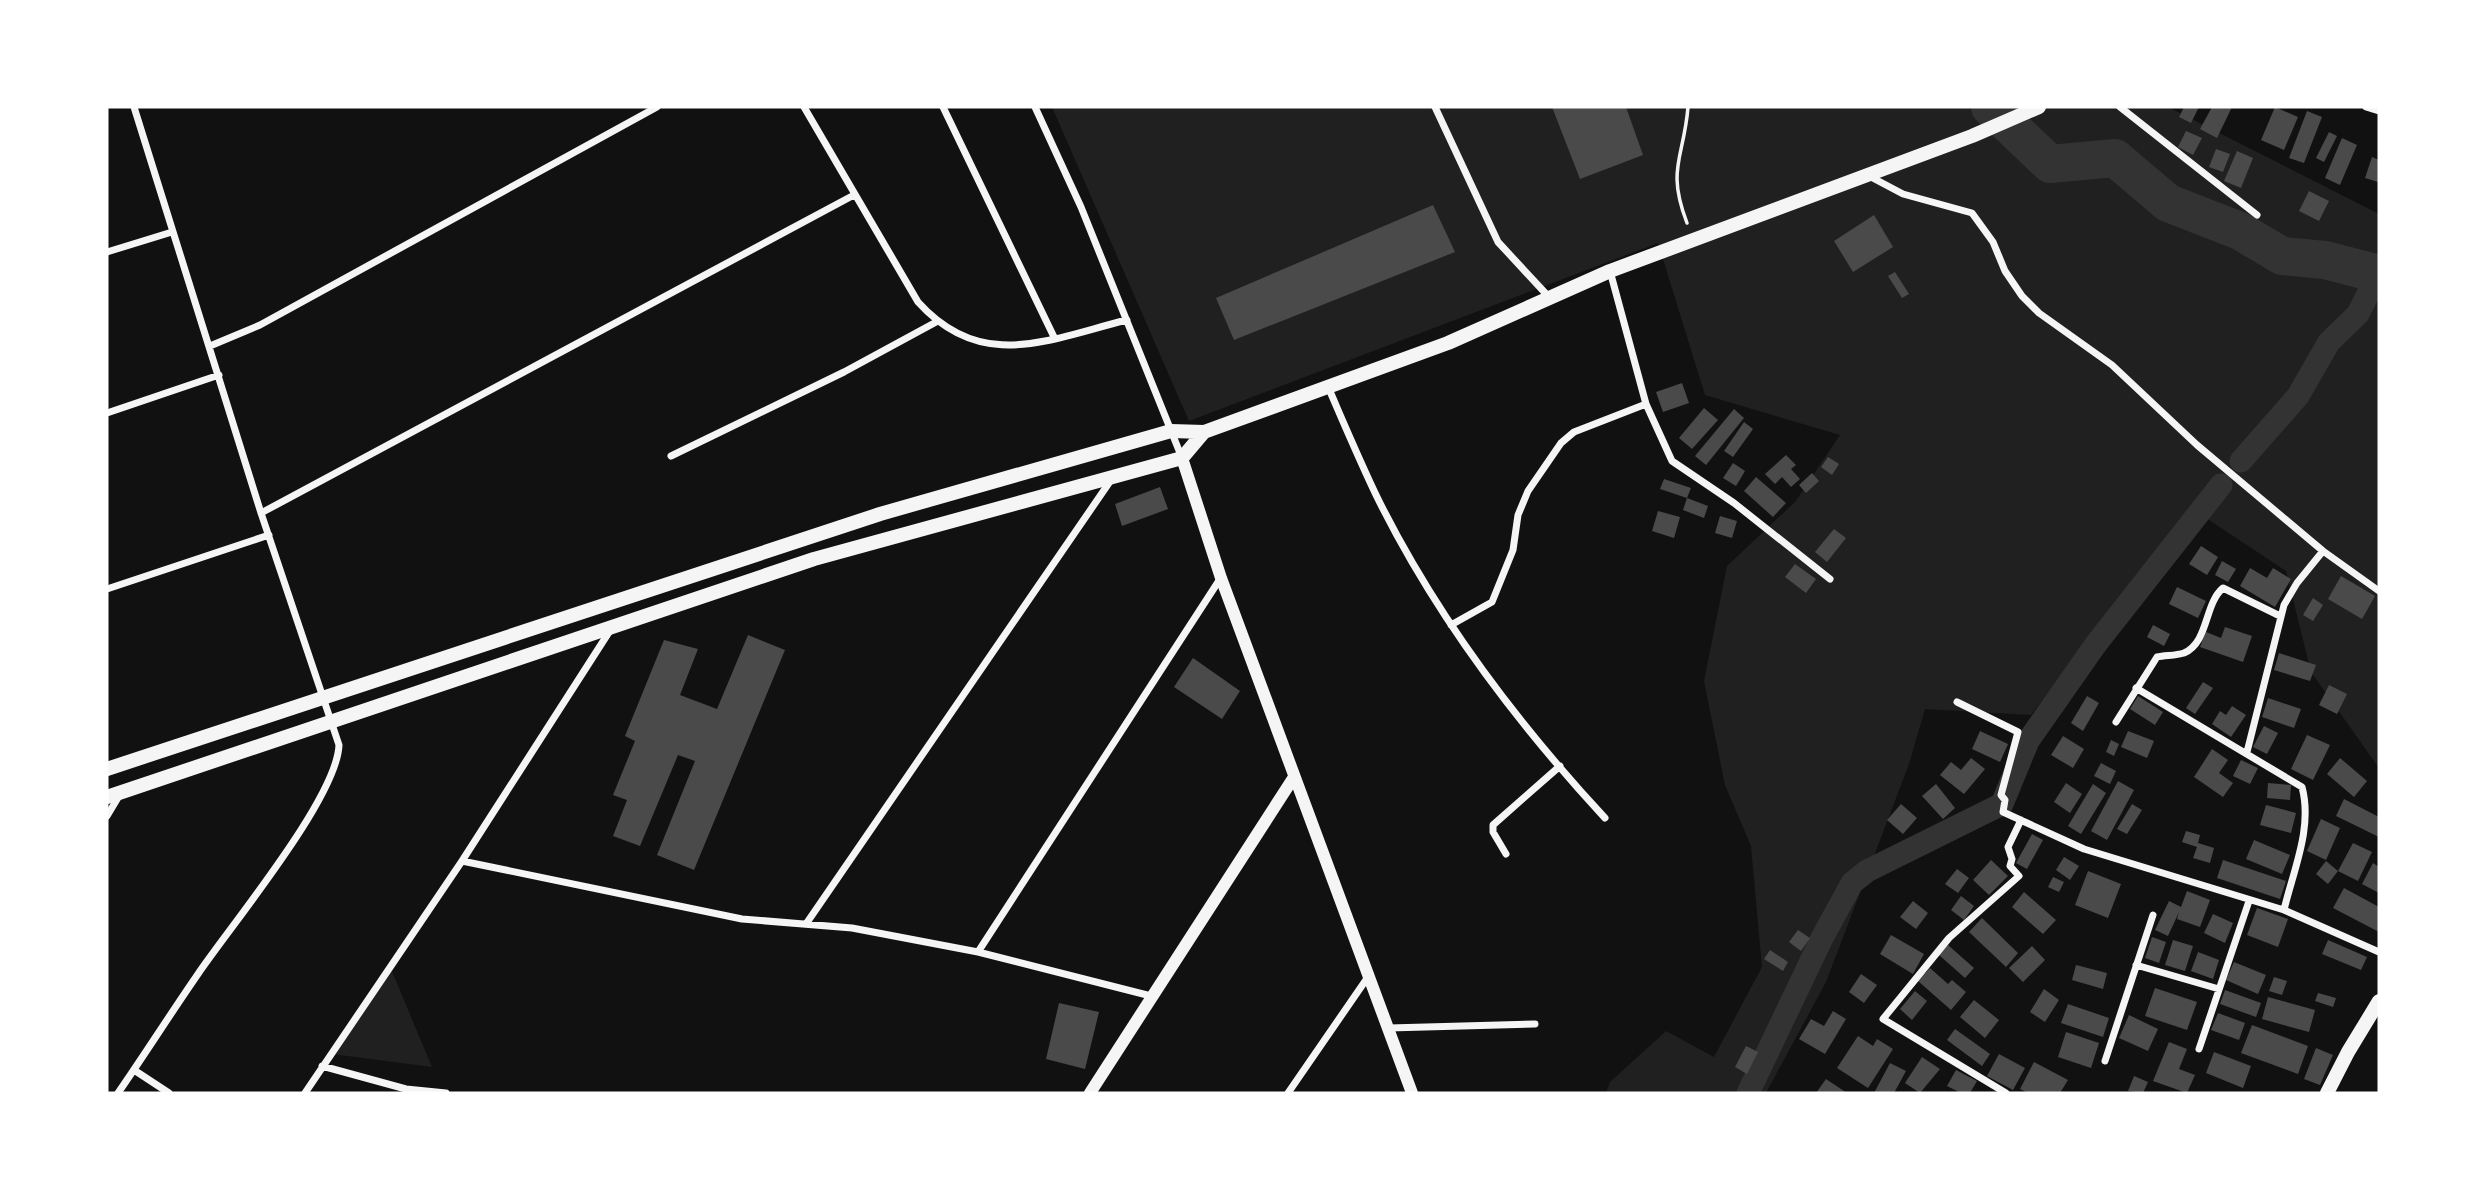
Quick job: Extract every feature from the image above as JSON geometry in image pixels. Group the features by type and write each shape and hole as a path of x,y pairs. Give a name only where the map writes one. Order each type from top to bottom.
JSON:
{"main road":[{"path":"107,769 880,514 1171,431 1204,432 1329,389 1448,343 1548,296 1610,271 2039,107"},
{"path":"107,797 814,559 1182,458 1204,432"},
{"path":"2327,1093 2348,1052 2379,1002"}],"street":[{"path":"118,1093 297,834 338,764 340,745 326,697 261,513 134,107"},
{"path":"210,346 260,325 657,107"},
{"path":"804,107 853,195 918,302 938,321 994,346 1009,347 1127,320"},
{"path":"943,107 1054,337"},
{"path":"1035,107 1081,207 1182,458 1221,578 1370,973 1412,1093"},
{"path":"1435,107 1498,242 1548,296"},
{"path":"2120,107 2257,215"},
{"path":"2366,107 2379,111"},
{"path":"1867,174 1903,194 1972,214 1993,242 2005,271 2022,296 2039,313 2112,365 2197,445 2323,551 2379,590"},
{"path":"261,513 853,195"},
{"path":"107,252 172,232"},
{"path":"1610,271 1646,404 1672,461 1734,503 1830,579"},
{"path":"671,456 844,372 938,321"},
{"path":"107,413 219,375"},
{"path":"1329,389 1379,501 1451,625 1500,693 1605,818"},
{"path":"1451,625 1486,607 1498,593 1528,491 1561,443 1574,432 1646,404"},
{"path":"806,924 1113,477"},
{"path":"107,589 269,535"},
{"path":"2247,752 2280,616 2297,583 2323,551"},
{"path":"978,952 1221,578"},
{"path":"2116,722 2157,657 2185,652 2196,642 2213,601 2223,588 2280,616"},
{"path":"305,1093 462,862 612,627"},
{"path":"2136,688 2302,787 2305,798 2304,834 2284,910"},
{"path":"1956,702 2018,732 2001,795 2005,800 2003,812 2084,849 2284,910 2379,952"},
{"path":"1506,854 1493,832 1493,825 1560,766"},
{"path":"1090,1093 1294,777"},
{"path":"107,816 122,792"},
{"path":"2006,1093 1883,1019 1949,938 2018,876 2010,866 2012,859 2008,847 2021,820"},
{"path":"462,862 730,917 852,928 978,952 1151,996"},
{"path":"2199,1049 2249,901"},
{"path":"2105,1062 2153,915"},
{"path":"2136,965 2219,989"},
{"path":"1288,1093 1370,973"},
{"path":"1389,1028 1535,1024"},
{"path":"322,1066 406,1089 446,1093"},
{"path":"134,1070 169,1093"}],"path":[{"path":"1688,107 1675,173 1679,201 1693,238"}],"shaded area":[{"path":"1052,107 2168,107 2379,214 2379,768 2311,672 2286,571 2191,508 2031,715 1925,709 1909,764 1826,982 1766,1093 1606,1093 1610,1082 1666,1031 1714,1057 1762,967 1751,846 1725,785 1704,681 1727,566 1795,502 1840,435 1705,395 1658,243 1189,421"},
{"path":"391,969 432,1067 332,1054"}],"building":[{"path":"1552,107 1626,107 1643,155 1580,179"},
{"path":"2184,107 2199,107 2191,123 2179,117"},
{"path":"2212,107 2232,107 2217,138 2200,129"},
{"path":"2275,107 2298,117 2284,150 2261,140"},
{"path":"2307,111 2322,117 2304,163 2289,158"},
{"path":"2186,131 2202,138 2193,155 2178,147"},
{"path":"2329,132 2337,136 2324,162 2316,158"},
{"path":"2342,138 2357,145 2340,185 2325,178"},
{"path":"2216,149 2230,154 2223,172 2209,167"},
{"path":"2237,151 2253,158 2241,188 2224,181"},
{"path":"2372,157 2379,160 2378,182 2365,178"},
{"path":"2309,191 2329,201 2319,221 2299,211"},
{"path":"1433,205 1455,252 1234,340 1216,298"},
{"path":"1874,215 1893,247 1853,272 1834,241"},
{"path":"1895,272 1909,294 1902,298 1888,276"},
{"path":"1682,383 1689,403 1663,412 1656,392"},
{"path":"1704,408 1718,420 1692,449 1679,438"},
{"path":"1734,409 1744,418 1706,465 1695,456"},
{"path":"1744,422 1753,429 1733,457 1724,451"},
{"path":"1786,455 1796,465 1791,469 1800,479 1791,487 1782,477 1775,484 1765,474"},
{"path":"1828,457 1839,464 1832,475 1821,467"},
{"path":"1733,463 1745,471 1736,486 1723,478"},
{"path":"1812,473 1819,481 1806,493 1799,485"},
{"path":"1756,477 1786,503 1773,517 1744,491"},
{"path":"1664,479 1691,488 1687,498 1660,489"},
{"path":"1160,487 1168,509 1122,526 1115,504"},
{"path":"1687,498 1708,506 1704,518 1683,510"},
{"path":"1658,511 1680,517 1674,538 1652,531"},
{"path":"1720,516 1737,521 1732,538 1715,533"},
{"path":"1834,529 1846,538 1827,562 1815,552"},
{"path":"2201,546 2218,557 2207,575 2189,564"},
{"path":"2222,561 2236,569 2228,582 2215,575"},
{"path":"1795,564 1816,579 1806,593 1785,577"},
{"path":"2250,568 2267,578 2273,568 2291,579 2275,607 2240,586"},
{"path":"2341,576 2375,596 2362,619 2328,599"},
{"path":"2177,587 2206,601 2198,618 2169,604"},
{"path":"2313,598 2323,605 2313,621 2303,615"},
{"path":"2153,625 2170,634 2164,646 2147,637"},
{"path":"2225,627 2252,636 2243,662 2200,647 2206,632 2221,638"},
{"path":"748,635 785,650 694,870 657,855 695,761 678,755 640,846 613,836 627,800 613,795 635,741 625,736 664,640 698,649 680,695 717,709"},
{"path":"2279,653 2316,665 2310,681 2274,670"},
{"path":"1193,658 1240,691 1222,719 1174,687"},
{"path":"2203,682 2213,688 2195,714 2186,708"},
{"path":"2329,685 2347,694 2337,714 2319,705"},
{"path":"2087,696 2099,703 2083,731 2071,723"},
{"path":"2138,696 2163,712 2155,725 2130,709"},
{"path":"2268,698 2301,709 2294,728 2262,717"},
{"path":"2232,706 2246,715 2231,737 2212,724 2220,711 2226,715"},
{"path":"2264,726 2278,733 2267,754 2253,747"},
{"path":"1980,731 2008,744 2000,762 1972,749"},
{"path":"2128,731 2154,741 2147,758 2121,747"},
{"path":"2307,735 2330,745 2313,780 2291,769"},
{"path":"2063,736 2084,749 2073,768 2051,755"},
{"path":"2111,740 2119,744 2114,756 2106,752"},
{"path":"2212,749 2228,760 2219,773 2233,783 2223,797 2194,777"},
{"path":"1971,758 1985,769 1964,794 1940,775 1951,762 1961,770"},
{"path":"2340,758 2367,781 2354,797 2327,774"},
{"path":"2241,760 2258,768 2250,784 2233,776"},
{"path":"2101,763 2116,771 2110,784 2094,776"},
{"path":"2118,781 2134,790 2107,840 2091,831"},
{"path":"2066,783 2082,794 2070,813 2054,802"},
{"path":"2268,783 2291,785 2290,800 2267,798"},
{"path":"1936,784 1955,808 1943,819 1922,796"},
{"path":"2093,784 2106,793 2081,834 2068,826"},
{"path":"2344,799 2379,817 2379,837 2336,816"},
{"path":"1901,804 1917,818 1903,834 1887,820"},
{"path":"2132,804 2142,810 2127,834 2117,829"},
{"path":"2266,805 2296,813 2291,833 2260,825"},
{"path":"2321,819 2340,828 2326,860 2307,851"},
{"path":"2186,831 2200,835 2198,843 2214,848 2210,863 2193,858 2197,847 2182,842"},
{"path":"2032,834 2043,840 2027,869 2016,863"},
{"path":"2254,840 2290,855 2282,874 2246,859"},
{"path":"2353,843 2372,852 2358,881 2338,871"},
{"path":"2064,857 2079,866 2070,880 2056,870"},
{"path":"1991,860 2008,876 1989,895 1973,880"},
{"path":"2223,860 2286,881 2280,899 2217,878"},
{"path":"2326,861 2338,871 2328,884 2316,874"},
{"path":"2373,863 2379,867 2379,893 2362,884"},
{"path":"1957,869 1969,878 1958,893 1945,884"},
{"path":"2088,871 2121,884 2108,918 2075,905"},
{"path":"2053,877 2064,882 2059,892 2048,887"},
{"path":"2344,888 2379,907 2379,932 2333,908"},
{"path":"2187,891 2210,900 2200,927 2177,919 2179,912 2168,936 2155,930 2169,901 2181,907"},
{"path":"2024,892 2056,920 2043,934 2012,907"},
{"path":"1961,896 1974,906 1964,920 1951,910"},
{"path":"1913,901 1928,913 1916,929 1900,917"},
{"path":"2257,908 2288,919 2278,947 2247,935"},
{"path":"2213,914 2233,923 2225,943 2204,933"},
{"path":"1982,918 2018,953 2006,967 1969,932"},
{"path":"1798,930 1810,938 1801,951 1789,942"},
{"path":"1891,935 1924,954 1913,974 1880,954"},
{"path":"2152,937 2166,942 2159,963 2145,958"},
{"path":"2173,940 2193,946 2185,971 2165,965"},
{"path":"2328,940 2367,957 2361,970 2322,954"},
{"path":"1948,945 1974,968 1965,978 1939,955"},
{"path":"2032,946 2045,960 2023,982 2009,968"},
{"path":"1770,950 1788,962 1783,971 1764,959"},
{"path":"2198,952 2219,960 2213,979 2191,971"},
{"path":"2234,962 2266,975 2258,994 2226,980"},
{"path":"2076,965 2107,973 2103,989 2072,980"},
{"path":"1930,968 1948,984 1952,980 1966,992 1951,1010 1918,981"},
{"path":"1861,974 1877,985 1864,1003 1849,992"},
{"path":"2274,977 2287,981 2282,995 2269,991"},
{"path":"2155,988 2197,1002 2187,1030 2145,1016"},
{"path":"2044,989 2059,1000 2045,1022 2030,1012"},
{"path":"2225,990 2261,1003 2256,1017 2220,1004"},
{"path":"1915,991 1927,1001 1912,1020 1900,1009"},
{"path":"2318,993 2336,998 2333,1007 2315,1001"},
{"path":"2268,997 2315,1010 2309,1032 2262,1019"},
{"path":"1974,1000 1999,1020 1985,1038 1960,1017"},
{"path":"1059,1003 1099,1012 1085,1069 1046,1059"},
{"path":"2068,1004 2109,1018 2103,1037 2061,1023"},
{"path":"1833,1011 1846,1019 1825,1054 1799,1039 1811,1019 1824,1026"},
{"path":"2218,1013 2245,1023 2239,1040 2211,1030"},
{"path":"2129,1015 2158,1029 2148,1051 2119,1038"},
{"path":"2252,1025 2308,1046 2298,1074 2241,1053"},
{"path":"1955,1029 1990,1054 1982,1066 1947,1040"},
{"path":"2066,1032 2099,1043 2091,1068 2058,1057"},
{"path":"1858,1036 1873,1046 1877,1039 1893,1049 1868,1088 1837,1068"},
{"path":"2169,1042 2187,1049 2179,1069 2195,1075 2187,1093 2153,1081"},
{"path":"1746,1046 1758,1052 1747,1074 1735,1067"},
{"path":"2316,1048 2333,1055 2320,1085 2304,1079"},
{"path":"2214,1052 2251,1066 2243,1088 2206,1073"},
{"path":"1999,1054 2025,1068 2013,1090 1987,1076"},
{"path":"1922,1057 1940,1069 1920,1093 1905,1083"},
{"path":"2034,1062 2068,1080 2060,1093 2028,1093 2020,1089"},
{"path":"1890,1063 1906,1071 1894,1093 1874,1093"},
{"path":"1956,1070 1977,1081 1970,1093 1961,1093 1947,1086"},
{"path":"2134,1076 2148,1082 2143,1093 2128,1091"},
{"path":"1826,1079 1847,1093 1816,1093"}],"waterway":[{"path":"1990,107 2050,164 2115,158 2168,203 2240,231 2282,256 2325,260 2379,274"},
{"path":"2241,461 2298,396 2329,342 2358,314 2378,274"},
{"path":"1748,1093 1822,938 1852,883 1867,871 2002,804 2028,741 2096,644 2221,485"}]}
